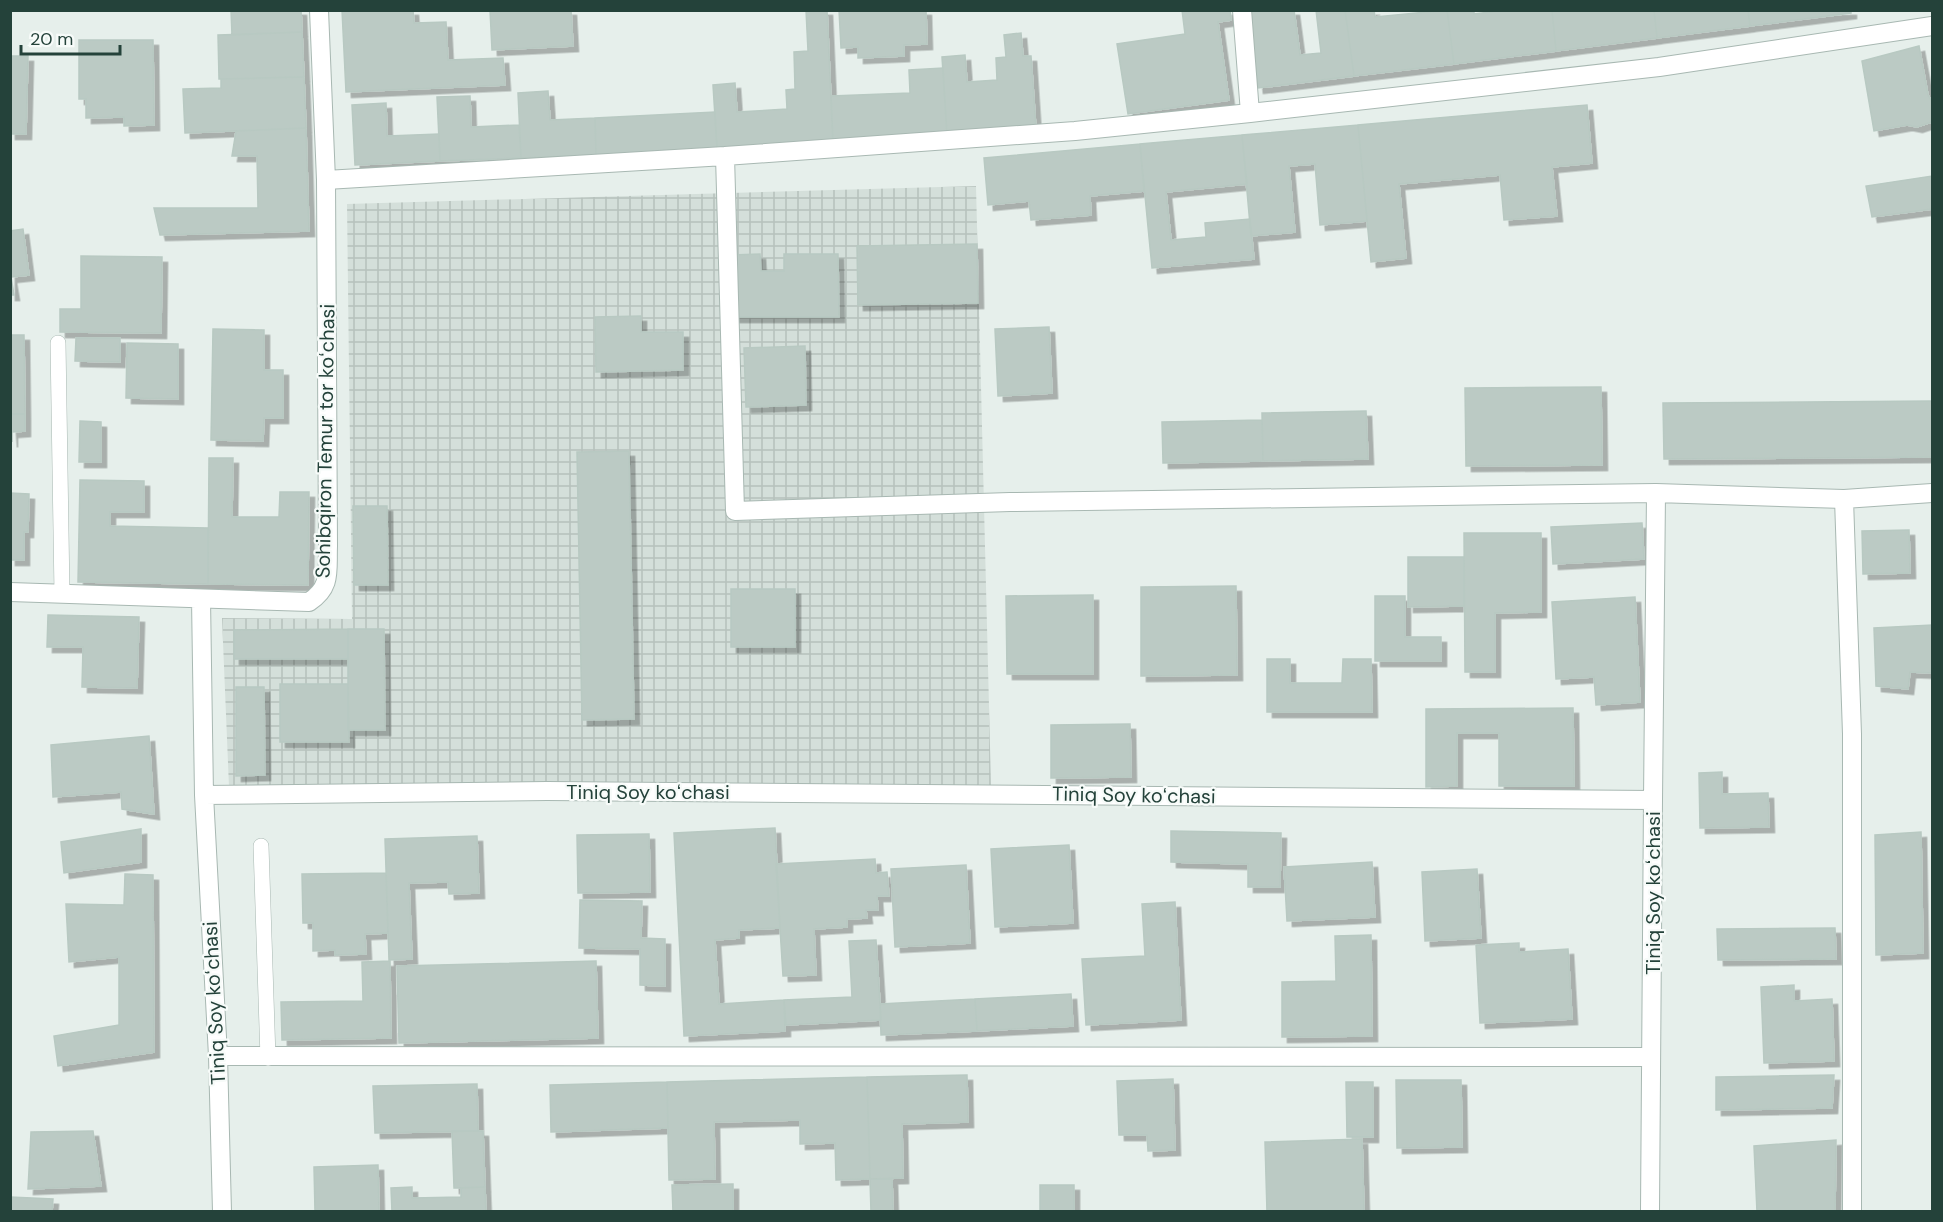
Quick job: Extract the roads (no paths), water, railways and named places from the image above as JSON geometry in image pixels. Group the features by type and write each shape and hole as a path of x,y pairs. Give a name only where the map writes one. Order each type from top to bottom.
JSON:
{"street":[{"name":"Sohibqiron Temur tor koʻchasi","path":"10,591 309,602 320,594 327,581 326,180 319,10"},
{"path":"1242,10 1251,113"},
{"path":"326,180 725,156 1075,130 1251,113 1659,67 1932,26"},
{"path":"725,156 735,511 1022,502 1656,493 1844,499 1932,493"},
{"path":"1653,800 1656,493"},
{"path":"1844,499 1852,746 1852,1212"},
{"name":"Tiniq Soy koʻchasi","path":"201,599 204,795 218,1056 222,1212"},
{"name":"Tiniq Soy koʻchasi","path":"204,795 559,791 1653,800 1650,1212"},
{"path":"218,1056 268,1058 1651,1057"}],"lane":[{"path":"58,343 62,594"},
{"path":"261,846 268,1058"}]}
